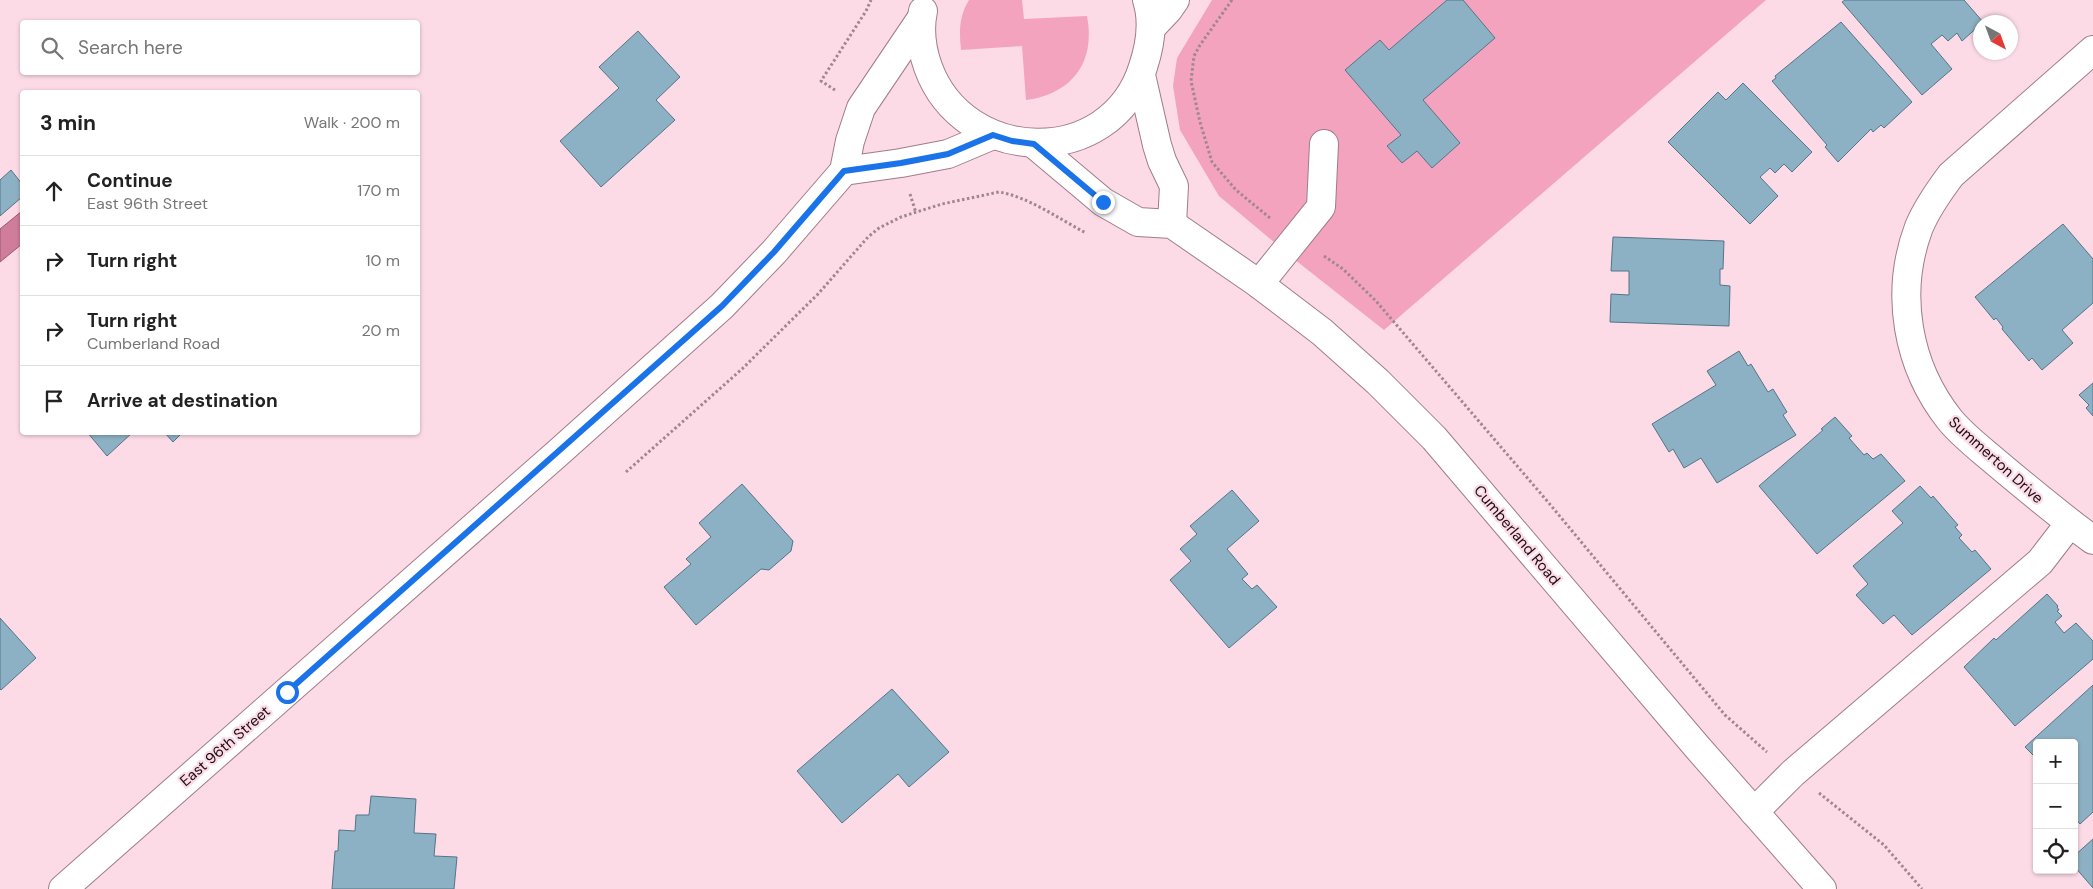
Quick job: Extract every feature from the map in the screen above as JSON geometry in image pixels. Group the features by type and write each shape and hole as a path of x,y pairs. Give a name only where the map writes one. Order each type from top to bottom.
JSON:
{"main road":[{"path":"923,9 924,53 932,80 957,113 974,126 993,135 1012,141 1034,144 1056,142 1078,136 1098,126 1116,112 1130,94 1141,75 1148,52 1151,28 1147,0"},
{"path":"1151,28 1176,0"},
{"name":"East 96th Street","path":"63,889 722,306 774,252 844,171 850,141 861,108 923,9"},
{"name":"Summerton Drive","path":"2093,50 1950,175 1934,199 1920,226 1911,254 1906,283 1906,313 1911,342 1920,371 1934,397 1951,421 1972,442 2050,509 2093,540"},
{"path":"1034,144 1103,202 1138,222 1172,224 1174,186 1168,176 1157,145 1141,75"},
{"path":"844,171 948,154 993,135"},
{"path":"1259,284 1321,207 1324,144"},
{"name":"Cumberland Road","path":"1172,224 1259,284 1329,339 1378,382 1434,438 1822,889"},
{"path":"1754,812 1793,772 2040,562 2070,523"}],"path":[{"path":"821,81 866,11 871,0"},
{"path":"1232,0 1200,44 1194,56 1191,81 1200,122 1212,162 1236,190 1260,211 1298,236 1343,270 1376,301 1548,502 1725,715 1884,845 1922,889"},
{"path":"626,472 742,368 818,294 868,237 890,222 942,204 999,192 1029,203 1087,234"}],"shaded area":[{"path":"969,0 1022,0 1024,19 1087,16 1088,48 1084,61 1077,73 1068,83 1056,91 1042,97 1026,100 1022,46 961,50 961,24 963,12"},
{"path":"1212,0 1766,0 1384,330 1299,263 1219,196 1180,130 1173,86 1177,58"},
{"path":"20,213 20,246 0,262 0,229"}],"building":[{"path":"1447,0 1463,0 1495,38 1423,100 1460,143 1432,168 1417,151 1402,163 1387,146 1401,135 1345,70 1380,40 1389,50"},
{"path":"1845,0 1964,0 1977,15 1973,15 1973,31 1962,41 1957,33 1948,41 1942,35 1931,44 1952,69 1922,95 1842,2"},
{"path":"1841,22 1912,102 1884,128 1881,125 1873,132 1871,129 1838,162 1825,147 1827,145 1772,81 1776,78 1775,76"},
{"path":"638,31 680,77 656,100 675,120 601,187 560,141 619,88 599,67"},
{"path":"1743,83 1812,152 1792,172 1784,164 1775,173 1770,168 1760,177 1778,196 1750,224 1668,142 1718,92 1726,100"},
{"path":"11,170 20,181 20,199 0,216 0,180"},
{"path":"2063,224 2093,259 2093,303 2062,330 2073,343 2042,370 2032,358 2029,361 2002,329 2003,327 1996,318 1994,320 1975,297"},
{"path":"1613,237 1724,241 1723,269 1720,269 1720,285 1730,286 1729,326 1610,322 1611,294 1629,295 1629,271 1611,271"},
{"path":"1739,351 1748,366 1751,364 1768,392 1773,389 1787,412 1783,415 1796,435 1717,483 1701,458 1684,468 1673,449 1669,452 1652,424 1716,385 1707,371"},
{"path":"2093,383 2093,416 2086,408 2089,405 2079,395"},
{"path":"1835,417 1852,436 1849,438 1864,455 1867,453 1873,459 1881,454 1905,481 1817,554 1759,486 1823,430 1821,429"},
{"path":"90,435 130,435 107,456"},
{"path":"167,435 180,435 173,442"},
{"path":"742,484 793,541 791,551 769,570 761,569 696,625 664,587 691,564 686,559 711,537 699,523"},
{"path":"1920,486 1931,498 1933,496 1958,525 1955,527 1962,535 1959,538 1972,552 1975,550 1991,569 1912,635 1894,615 1883,624 1856,595 1868,584 1853,566 1903,523 1892,511"},
{"path":"1232,490 1259,521 1227,549 1248,574 1242,579 1252,589 1257,585 1277,607 1229,648 1170,580 1191,561 1180,549 1197,534 1190,526"},
{"path":"2047,594 2058,606 2059,610 2057,611 2062,616 2055,622 2064,633 2076,623 2093,641 2093,659 2015,726 1964,667 1994,638 1996,640"},
{"path":"0,618 36,658 1,690 0,689"},
{"path":"2093,685 2093,812 2080,824 2078,822 2078,739 2034,739"},
{"path":"892,689 949,752 909,787 898,774 842,823 797,771"},
{"path":"2033,740 2033,755 2025,747"},
{"path":"371,796 416,799 414,833 436,834 434,856 457,857 454,889 332,889 339,830 355,831 356,815 369,815"},
{"path":"2093,839 2093,888 2078,871 2078,852"}],"route":[{"path":"287,692 722,306 774,252 844,171 948,154 993,135 1012,141 1034,144 1103,202"}]}
